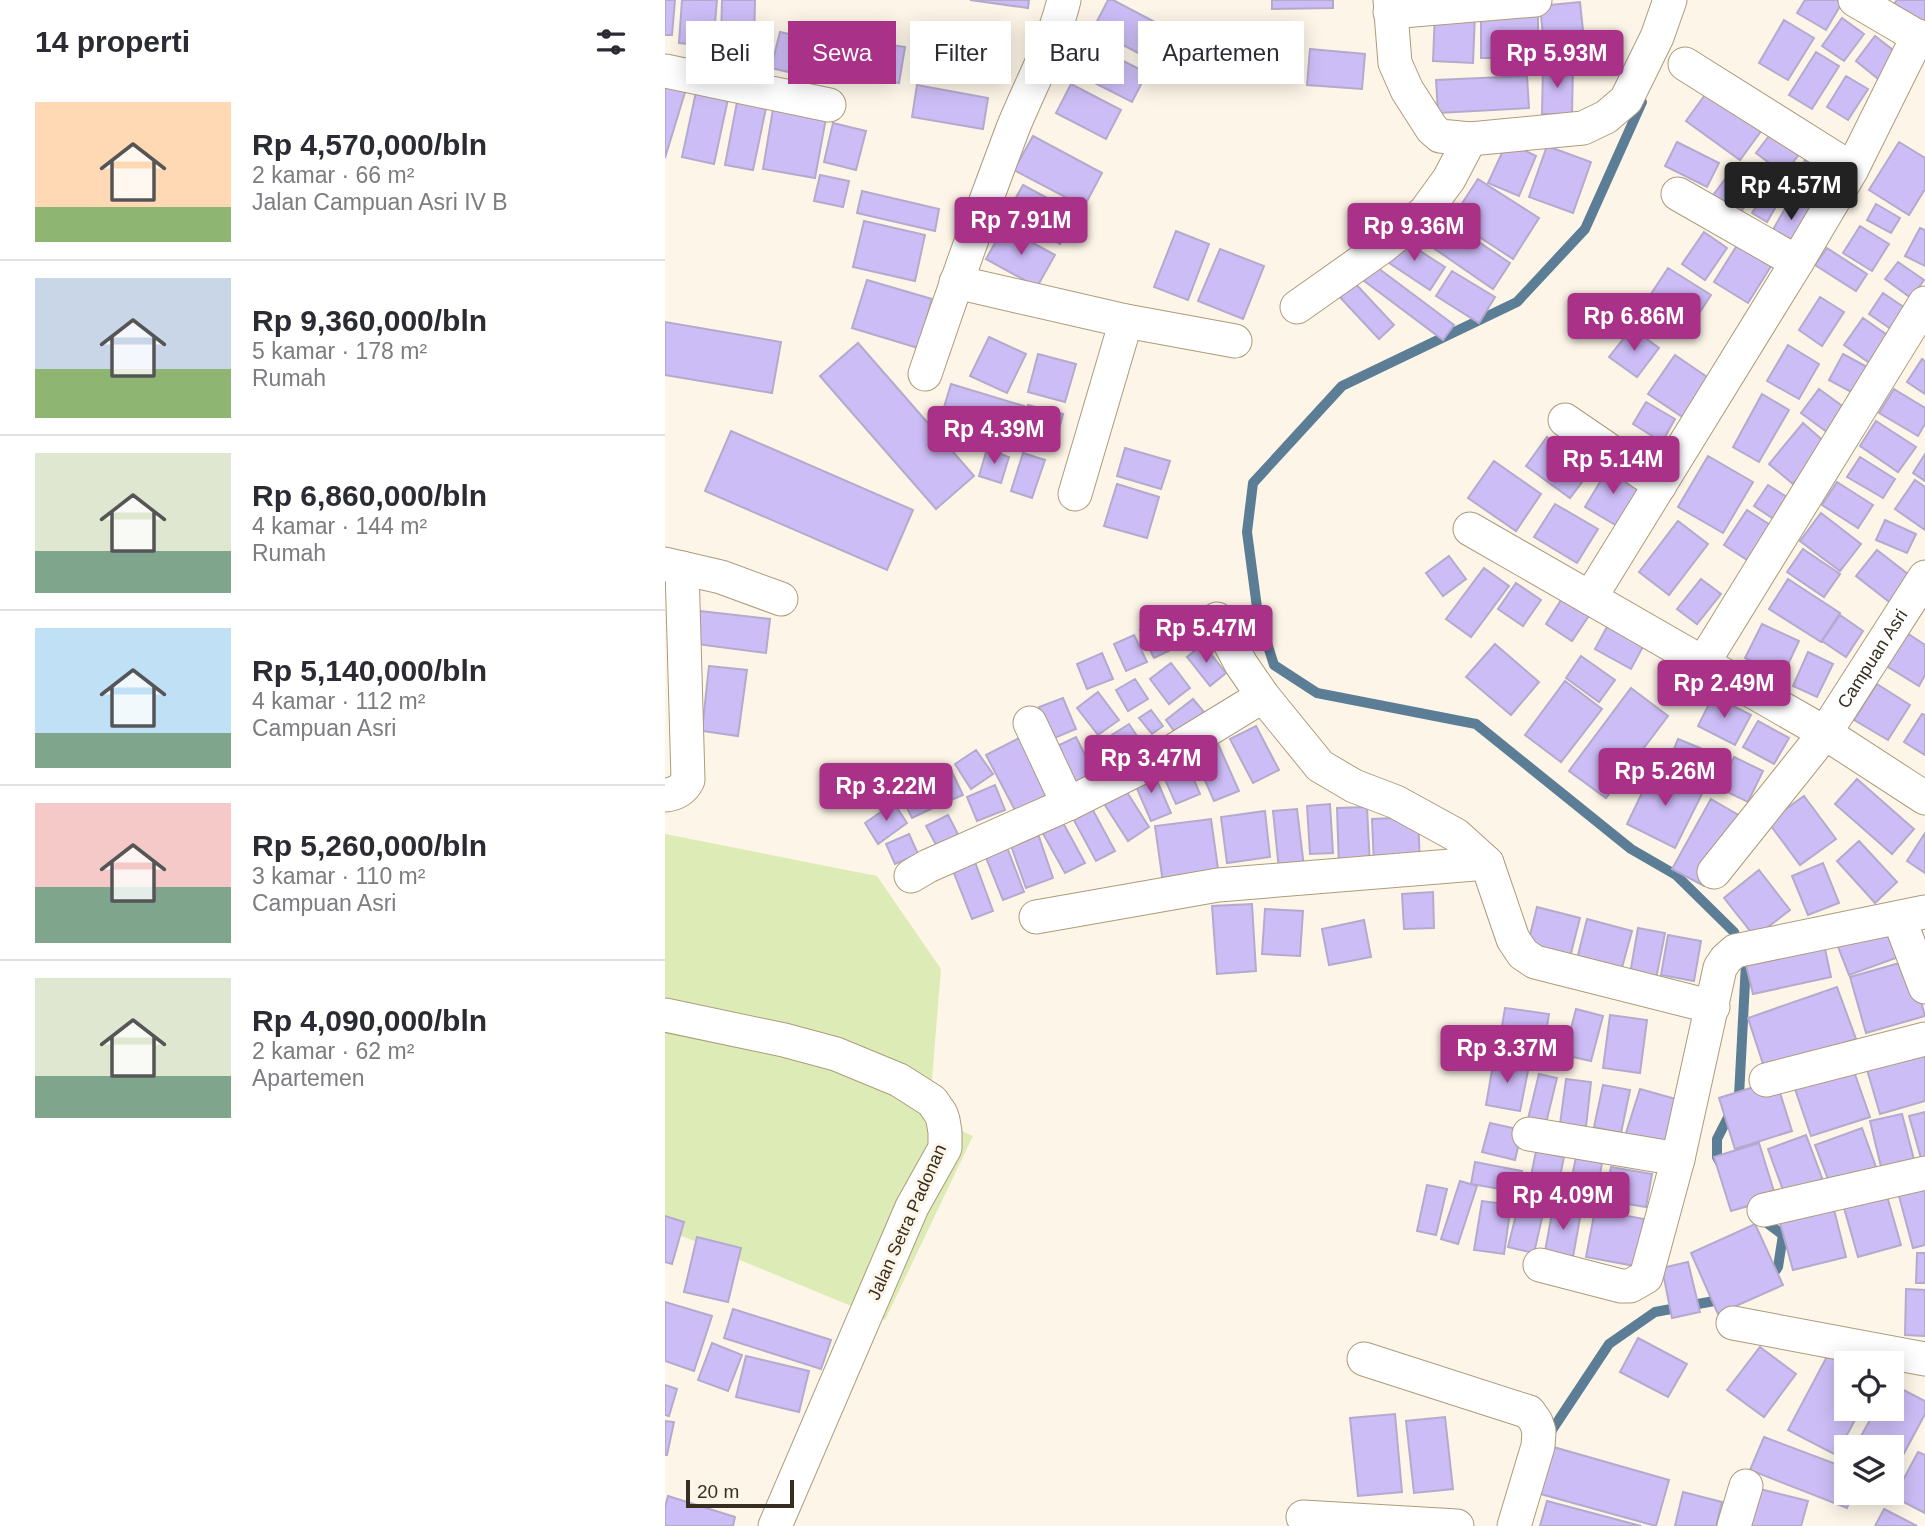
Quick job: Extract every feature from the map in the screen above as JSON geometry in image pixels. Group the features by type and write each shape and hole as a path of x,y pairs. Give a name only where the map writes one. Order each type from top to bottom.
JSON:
{"street":[{"path":"925,374 956,282 1014,126 1059,21 1064,0"},
{"path":"1535,0 1390,6 1395,62 1419,110 1440,136 1470,139 1583,128 1606,117 1626,100 1657,37 1670,0"},
{"path":"1590,598 1852,169 1921,38 1855,0"},
{"path":"1685,64 1852,169"},
{"path":"665,71 828,105"},
{"path":"1297,307 1382,247 1425,212 1449,179 1470,139"},
{"path":"1678,194 1797,262"},
{"path":"956,282 1126,321 1235,341"},
{"path":"1703,663 1925,303"},
{"path":"1075,494 1126,321"},
{"path":"1565,420 1660,485"},
{"path":"1470,529 1825,733 1925,798"},
{"path":"665,795 678,792 688,780 673,566 721,577 781,598"},
{"name":"Campuan Asri","path":"1714,872 1825,733 1911,619 1925,577"},
{"path":"1217,619 1241,664 1263,696 1320,766 1354,786 1396,802 1456,835 1487,863 1513,939 1523,954 1535,962 1713,1007"},
{"path":"911,876 1068,804 1168,754 1263,696"},
{"path":"1030,723 1068,804"},
{"path":"1036,917 1218,885 1487,863"},
{"path":"1540,1265 1621,1286 1630,1286 1646,1277 1678,1159 1720,968 1735,951 1912,915 1925,986"},
{"name":"Jalan Setra Padonan","path":"665,1015 836,1054 899,1080 932,1101 943,1120 945,1148 912,1207 775,1526"},
{"path":"1766,1080 1925,1039"},
{"path":"1529,1134 1678,1159"},
{"path":"1764,1210 1925,1173"},
{"path":"1733,1323 1925,1359"},
{"path":"1364,1359 1529,1412 1539,1432 1538,1446 1514,1526"},
{"path":"1734,1526 1747,1486"},
{"path":"1303,1517 1457,1526"}],"green space":[{"path":"665,834 877,876 941,969 929,1116 973,1136 885,1320 665,1229"}],"building":[{"path":"665,0 675,0 672,35 665,35"},
{"path":"682,0 717,0 715,21 686,21 686,44 679,43"},
{"path":"722,0 755,0 755,21 722,21"},
{"path":"970,0 1029,0 1028,8"},
{"path":"1108,0 1113,0 1153,21 1138,21 1138,53 1124,46 1124,21 1097,21"},
{"path":"1272,0 1333,0 1333,8 1272,9"},
{"path":"1805,0 1843,1 1826,30 1797,13"},
{"path":"1897,0 1925,0 1925,26 1891,8"},
{"path":"1580,2 1584,40 1544,45 1540,6"},
{"path":"1435,12 1475,14 1473,63 1433,61"},
{"path":"1481,12 1538,12 1538,58 1481,58"},
{"path":"1842,18 1864,34 1844,61 1822,46"},
{"path":"1784,20 1814,38 1788,80 1759,63"},
{"path":"780,32 788,34 788,72 774,69"},
{"path":"1875,36 1902,57 1882,82 1856,61"},
{"path":"896,46 905,47 899,83 896,83"},
{"path":"1310,49 1365,54 1362,89 1307,85"},
{"path":"1816,52 1839,66 1812,109 1789,95"},
{"path":"1124,61 1138,68 1138,84 1141,84 1132,102 1097,84 1124,84"},
{"path":"1543,65 1573,66 1572,114 1542,114"},
{"path":"1527,76 1529,108 1438,113 1436,80"},
{"path":"1846,76 1868,89 1848,120 1827,107"},
{"path":"665,83 686,89 665,158"},
{"path":"1071,84 1121,110 1106,139 1056,113"},
{"path":"1713,84 1767,123 1740,160 1686,121"},
{"path":"917,85 988,98 983,129 912,117"},
{"path":"696,92 728,99 714,164 682,157"},
{"path":"737,102 766,108 753,170 725,165"},
{"path":"773,109 826,118 815,178 763,169"},
{"path":"833,123 866,131 856,170 824,162"},
{"path":"1776,127 1804,148 1784,174 1756,153"},
{"path":"1033,136 1102,173 1084,207 1014,170"},
{"path":"1507,142 1536,156 1519,196 1488,183"},
{"path":"1677,142 1719,163 1707,187 1665,166"},
{"path":"1899,142 1925,158 1925,189 1909,215 1869,190"},
{"path":"1547,146 1591,162 1573,213 1529,197"},
{"path":"1809,155 1828,169 1811,194 1791,180"},
{"path":"1731,171 1757,189 1738,216 1711,198"},
{"path":"820,175 849,181 843,207 814,201"},
{"path":"1478,179 1539,218 1513,259 1452,219"},
{"path":"1023,185 1077,214 1060,244 1006,215"},
{"path":"1767,189 1781,198 1767,222 1752,213"},
{"path":"862,191 939,209 935,231 857,213"},
{"path":"1791,198 1813,210 1792,247 1770,235"},
{"path":"1876,204 1900,218 1891,233 1867,220"},
{"path":"1446,220 1510,263 1493,289 1429,245"},
{"path":"864,221 925,235 915,281 853,267"},
{"path":"1860,226 1889,244 1872,271 1843,253"},
{"path":"1004,227 1055,255 1037,287 986,259"},
{"path":"1920,228 1925,230 1925,266 1905,256"},
{"path":"1176,231 1209,244 1188,300 1154,287"},
{"path":"1704,232 1727,248 1705,280 1682,264"},
{"path":"1744,234 1778,255 1748,303 1714,282"},
{"path":"1398,237 1445,267 1430,290 1383,259"},
{"path":"1827,248 1867,274 1856,291 1815,265"},
{"path":"1220,249 1264,266 1243,319 1198,301"},
{"path":"1898,262 1924,280 1911,298 1885,279"},
{"path":"1374,265 1454,325 1443,340 1363,280"},
{"path":"1668,268 1711,295 1692,324 1649,297"},
{"path":"1452,271 1495,297 1479,323 1436,296"},
{"path":"867,280 932,299 918,348 852,328"},
{"path":"1352,280 1394,325 1379,339 1337,294"},
{"path":"1883,293 1908,310 1894,331 1869,314"},
{"path":"1820,297 1844,312 1822,346 1799,330"},
{"path":"1863,318 1890,337 1871,364 1844,345"},
{"path":"665,322 781,342 772,393 665,375"},
{"path":"1632,328 1659,348 1637,377 1609,357"},
{"path":"989,337 1026,354 1007,393 970,376"},
{"path":"858,343 974,476 936,509 820,376"},
{"path":"1788,345 1819,364 1799,399 1767,381"},
{"path":"1038,354 1076,364 1065,402 1028,392"},
{"path":"1843,354 1867,367 1853,393 1829,380"},
{"path":"1675,355 1710,379 1684,418 1648,394"},
{"path":"1922,359 1925,361 1925,394 1907,382"},
{"path":"951,384 1024,406 1014,439 941,417"},
{"path":"1819,389 1845,408 1827,432 1801,413"},
{"path":"1894,389 1925,408 1925,424 1918,436 1879,413"},
{"path":"1762,394 1789,410 1759,462 1733,447"},
{"path":"1646,402 1675,419 1662,442 1633,424"},
{"path":"1028,405 1063,414 1055,444 1020,435"},
{"path":"1876,421 1916,447 1898,472 1860,446"},
{"path":"1803,423 1827,444 1793,484 1769,464"},
{"path":"731,431 913,510 887,570 705,491"},
{"path":"1547,437 1592,469 1570,498 1526,466"},
{"path":"1125,448 1170,461 1161,489 1117,476"},
{"path":"987,449 1009,457 1001,483 979,476"},
{"path":"1023,453 1045,460 1032,498 1011,491"},
{"path":"1925,454 1925,481 1913,473"},
{"path":"1708,456 1753,482 1723,533 1678,507"},
{"path":"1860,457 1895,479 1883,498 1847,477"},
{"path":"1494,461 1541,494 1516,531 1468,498"},
{"path":"1609,467 1641,486 1617,526 1585,507"},
{"path":"1915,480 1925,487 1925,530 1895,509"},
{"path":"1837,482 1873,505 1858,528 1822,505"},
{"path":"1117,484 1159,497 1147,538 1104,526"},
{"path":"1768,485 1793,501 1778,522 1754,506"},
{"path":"1555,504 1598,529 1577,563 1534,537"},
{"path":"1747,510 1778,530 1755,565 1724,545"},
{"path":"1821,513 1861,544 1840,571 1800,541"},
{"path":"1885,520 1916,534 1907,553 1876,540"},
{"path":"1678,521 1708,544 1669,595 1639,572"},
{"path":"1803,549 1840,574 1824,597 1787,572"},
{"path":"1877,550 1913,578 1892,604 1856,576"},
{"path":"1449,556 1466,579 1443,596 1426,573"},
{"path":"1484,568 1509,586 1471,637 1446,619"},
{"path":"1701,579 1721,594 1697,624 1677,609"},
{"path":"1788,579 1840,613 1821,642 1769,609"},
{"path":"1516,583 1541,600 1523,626 1498,609"},
{"path":"1563,597 1590,614 1572,641 1546,624"},
{"path":"700,611 770,619 766,653 696,644"},
{"path":"1171,615 1185,643 1154,658 1140,630"},
{"path":"1840,615 1863,631 1846,657 1822,641"},
{"path":"1610,621 1646,641 1631,669 1595,649"},
{"path":"1762,624 1799,641 1783,675 1745,658"},
{"path":"1904,631 1925,645 1925,675 1919,686 1883,664"},
{"path":"1134,635 1147,662 1126,671 1114,644"},
{"path":"1203,644 1226,673 1210,686 1187,657"},
{"path":"1495,644 1539,682 1511,715 1466,677"},
{"path":"1808,652 1833,664 1817,697 1793,686"},
{"path":"1102,653 1113,679 1087,689 1077,664"},
{"path":"1581,656 1615,680 1599,702 1566,678"},
{"path":"1171,663 1190,688 1169,704 1150,679"},
{"path":"709,666 747,670 738,736 702,731"},
{"path":"1135,679 1148,699 1128,711 1116,690"},
{"path":"1565,681 1602,709 1561,762 1525,735"},
{"path":"1877,684 1910,705 1888,740 1854,720"},
{"path":"1631,688 1668,716 1606,798 1569,771"},
{"path":"1098,692 1119,720 1098,735 1077,708"},
{"path":"1713,696 1751,715 1735,745 1698,726"},
{"path":"1063,698 1076,729 1052,739 1039,707"},
{"path":"1193,699 1209,718 1180,739 1166,720"},
{"path":"1151,710 1163,726 1152,734 1139,718"},
{"path":"1922,714 1925,715 1925,755 1904,742"},
{"path":"1758,721 1789,738 1774,764 1743,747"},
{"path":"1129,724 1143,745 1110,766 1096,745"},
{"path":"1256,726 1279,770 1253,783 1230,739"},
{"path":"1027,734 1058,795 1018,816 986,755"},
{"path":"1214,735 1239,791 1214,801 1190,746"},
{"path":"1076,737 1095,775 1075,785 1055,747"},
{"path":"1678,739 1710,752 1699,777 1668,764"},
{"path":"976,750 993,774 971,789 955,764"},
{"path":"1183,754 1200,794 1176,804 1158,764"},
{"path":"1734,757 1763,771 1748,802 1719,788"},
{"path":"950,768 963,795 944,803 932,777"},
{"path":"1654,768 1703,792 1675,848 1627,824"},
{"path":"1152,769 1171,813 1151,821 1132,777"},
{"path":"1857,779 1914,829 1892,854 1835,804"},
{"path":"995,785 1005,810 977,821 967,797"},
{"path":"923,786 933,808 912,818 901,796"},
{"path":"1125,789 1149,827 1128,841 1103,802"},
{"path":"1804,796 1836,839 1800,865 1768,822"},
{"path":"1711,799 1742,817 1704,886 1672,869"},
{"path":"1088,801 1115,851 1096,861 1069,811"},
{"path":"894,803 907,823 878,844 865,823"},
{"path":"1330,804 1333,853 1310,854 1307,806"},
{"path":"1367,807 1370,867 1339,868 1337,808"},
{"path":"1297,809 1304,867 1279,870 1273,811"},
{"path":"1265,811 1270,857 1227,863 1221,817"},
{"path":"948,815 963,844 941,854 926,826"},
{"path":"1418,817 1420,863 1374,865 1372,819"},
{"path":"1211,819 1219,876 1163,883 1155,826"},
{"path":"1062,821 1085,863 1065,873 1042,832"},
{"path":"1037,831 1053,878 1026,888 1009,840"},
{"path":"1925,833 1925,873 1907,861"},
{"path":"909,834 918,854 895,864 886,844"},
{"path":"1859,841 1897,882 1875,903 1837,861"},
{"path":"1005,842 1024,892 1003,900 983,850"},
{"path":"972,854 993,911 972,919 950,863"},
{"path":"1823,863 1839,903 1808,915 1792,876"},
{"path":"1759,870 1790,910 1755,937 1724,898"},
{"path":"1433,892 1434,928 1404,929 1402,894"},
{"path":"1252,904 1256,971 1217,974 1212,906"},
{"path":"1537,907 1580,918 1570,957 1527,947"},
{"path":"1265,909 1303,911 1300,956 1262,954"},
{"path":"1587,919 1632,931 1621,971 1577,959"},
{"path":"1364,920 1371,957 1329,965 1322,929"},
{"path":"1896,923 1907,954 1849,975 1837,944"},
{"path":"1638,928 1665,933 1656,979 1630,974"},
{"path":"1668,935 1701,941 1694,981 1661,975"},
{"path":"1824,944 1831,977 1753,994 1745,961"},
{"path":"1910,960 1925,1016 1866,1033 1850,977"},
{"path":"1837,987 1856,1039 1765,1070 1748,1018"},
{"path":"1505,1008 1549,1014 1542,1058 1498,1050"},
{"path":"1576,1009 1603,1016 1591,1061 1564,1055"},
{"path":"1610,1015 1647,1020 1640,1073 1603,1068"},
{"path":"1925,1045 1925,1101 1880,1114 1865,1063"},
{"path":"1494,1059 1529,1066 1520,1111 1486,1105"},
{"path":"1851,1063 1870,1117 1811,1136 1793,1083"},
{"path":"1539,1074 1557,1078 1546,1123 1528,1119"},
{"path":"1566,1079 1591,1082 1586,1127 1560,1124"},
{"path":"1776,1080 1792,1131 1735,1149 1719,1098"},
{"path":"1603,1085 1630,1090 1621,1133 1594,1127"},
{"path":"1640,1089 1679,1100 1665,1148 1625,1136"},
{"path":"1925,1112 1925,1164 1923,1165 1909,1116"},
{"path":"1902,1114 1916,1167 1883,1175 1870,1121"},
{"path":"1490,1123 1522,1130 1515,1160 1482,1152"},
{"path":"1862,1128 1877,1170 1831,1187 1815,1145"},
{"path":"1806,1135 1825,1186 1787,1201 1768,1149"},
{"path":"1759,1143 1776,1198 1731,1211 1714,1157"},
{"path":"1536,1151 1564,1157 1556,1197 1528,1191"},
{"path":"1576,1157 1602,1163 1595,1202 1568,1197"},
{"path":"1475,1162 1522,1171 1518,1192 1471,1184"},
{"path":"1611,1167 1652,1174 1646,1207 1605,1200"},
{"path":"1925,1178 1925,1245 1913,1248 1896,1185"},
{"path":"1460,1181 1477,1186 1458,1244 1441,1239"},
{"path":"1427,1185 1447,1189 1436,1235 1417,1231"},
{"path":"1885,1189 1901,1245 1858,1257 1842,1201"},
{"path":"1831,1198 1846,1257 1793,1270 1777,1212"},
{"path":"1520,1199 1545,1205 1534,1253 1508,1247"},
{"path":"1482,1201 1511,1205 1504,1254 1474,1250"},
{"path":"1554,1202 1582,1207 1572,1262 1544,1257"},
{"path":"1595,1210 1644,1219 1635,1266 1586,1257"},
{"path":"665,1216 684,1222 672,1264 665,1262"},
{"path":"1755,1224 1783,1285 1718,1314 1691,1253"},
{"path":"697,1237 741,1248 728,1302 684,1292"},
{"path":"1917,1253 1925,1253 1925,1283 1916,1283"},
{"path":"1688,1262 1700,1312 1672,1318 1662,1268"},
{"path":"1906,1289 1925,1290 1925,1336 1905,1335"},
{"path":"665,1302 712,1316 694,1371 665,1361"},
{"path":"733,1309 831,1340 821,1369 724,1338"},
{"path":"1638,1338 1687,1364 1668,1397 1620,1372"},
{"path":"712,1343 742,1355 728,1391 698,1380"},
{"path":"1760,1347 1796,1374 1764,1417 1727,1390"},
{"path":"1832,1347 1840,1351 1834,1351 1834,1421 1854,1421 1847,1435 1834,1435 1834,1454 1788,1430"},
{"path":"746,1356 809,1371 799,1412 736,1397"},
{"path":"665,1385 677,1389 669,1416 665,1415"},
{"path":"1904,1390 1925,1401 1925,1414 1904,1453 1904,1435 1862,1435 1869,1421 1904,1421"},
{"path":"1395,1414 1402,1492 1358,1496 1350,1418"},
{"path":"1445,1417 1453,1489 1414,1493 1406,1421"},
{"path":"665,1421 674,1422 667,1455 665,1455"},
{"path":"1764,1437 1834,1463 1834,1503 1750,1470"},
{"path":"1550,1446 1669,1480 1656,1526 1537,1493"},
{"path":"1918,1452 1925,1455 1925,1513 1904,1502 1904,1478"},
{"path":"1756,1488 1808,1501 1801,1526 1746,1526"},
{"path":"1683,1492 1722,1502 1716,1526 1675,1526"},
{"path":"668,1496 735,1517 733,1526 665,1526"},
{"path":"1547,1501 1641,1526 1540,1526"},
{"path":"1884,1509 1917,1526 1875,1526"}],"waterway":[{"path":"1642,102 1585,229 1517,302 1342,386 1253,483 1247,532 1258,615 1274,665 1317,693 1476,724 1631,849 1676,875 1734,932 1746,963 1739,1096 1717,1139 1717,1157 1723,1168"},
{"path":"1759,1217 1783,1235 1778,1267 1769,1280"},
{"path":"1549,1438 1609,1344 1655,1312 1725,1299"}]}
